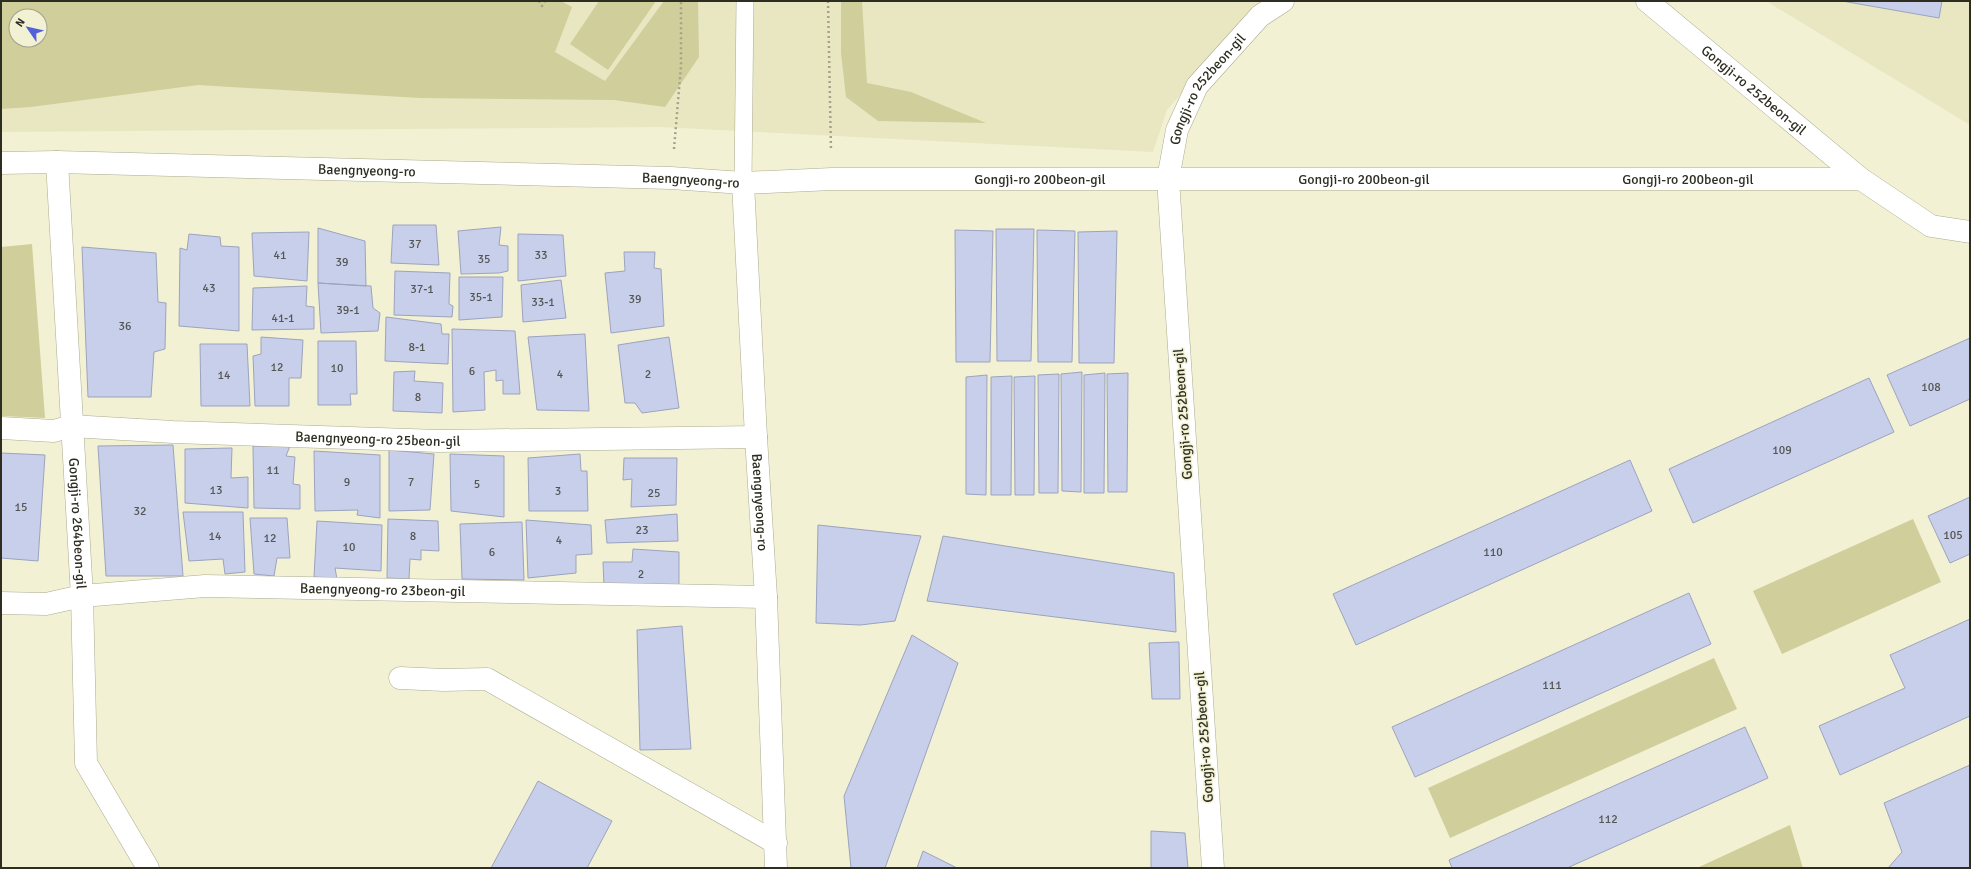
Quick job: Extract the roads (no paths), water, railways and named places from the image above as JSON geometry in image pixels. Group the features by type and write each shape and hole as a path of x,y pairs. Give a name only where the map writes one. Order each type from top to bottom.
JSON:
{"street":[{"name":"Gongji-ro 252beon-gil","path":"1213,868 1168,179 1177,130 1197,86 1260,16 1283,1"},
{"name":"Gongji-ro 252beon-gil","path":"1647,1 1862,179"},
{"name":"Baengnyeong-ro","path":"1,163 57,162 671,178 743,183 766,597 776,868"},
{"name":"Gongji-ro 264beon-gil","path":"57,162 71,426 82,596 86,762 148,868"},
{"name":"Gongji-ro 200beon-gil","path":"743,183 832,179 1862,179"},
{"path":"1862,179 1931,226 1970,232"},
{"name":"Baengnyeong-ro 25beon-gil","path":"1,428 54,431 71,426 173,432 438,440 756,437"},
{"name":"Baengnyeong-ro 23beon-gil","path":"1,603 46,604 82,596 205,586 766,597"},
{"path":"400,678 444,680 487,679 776,843"}],"lane":[{"path":"743,183 745,1"}]}
